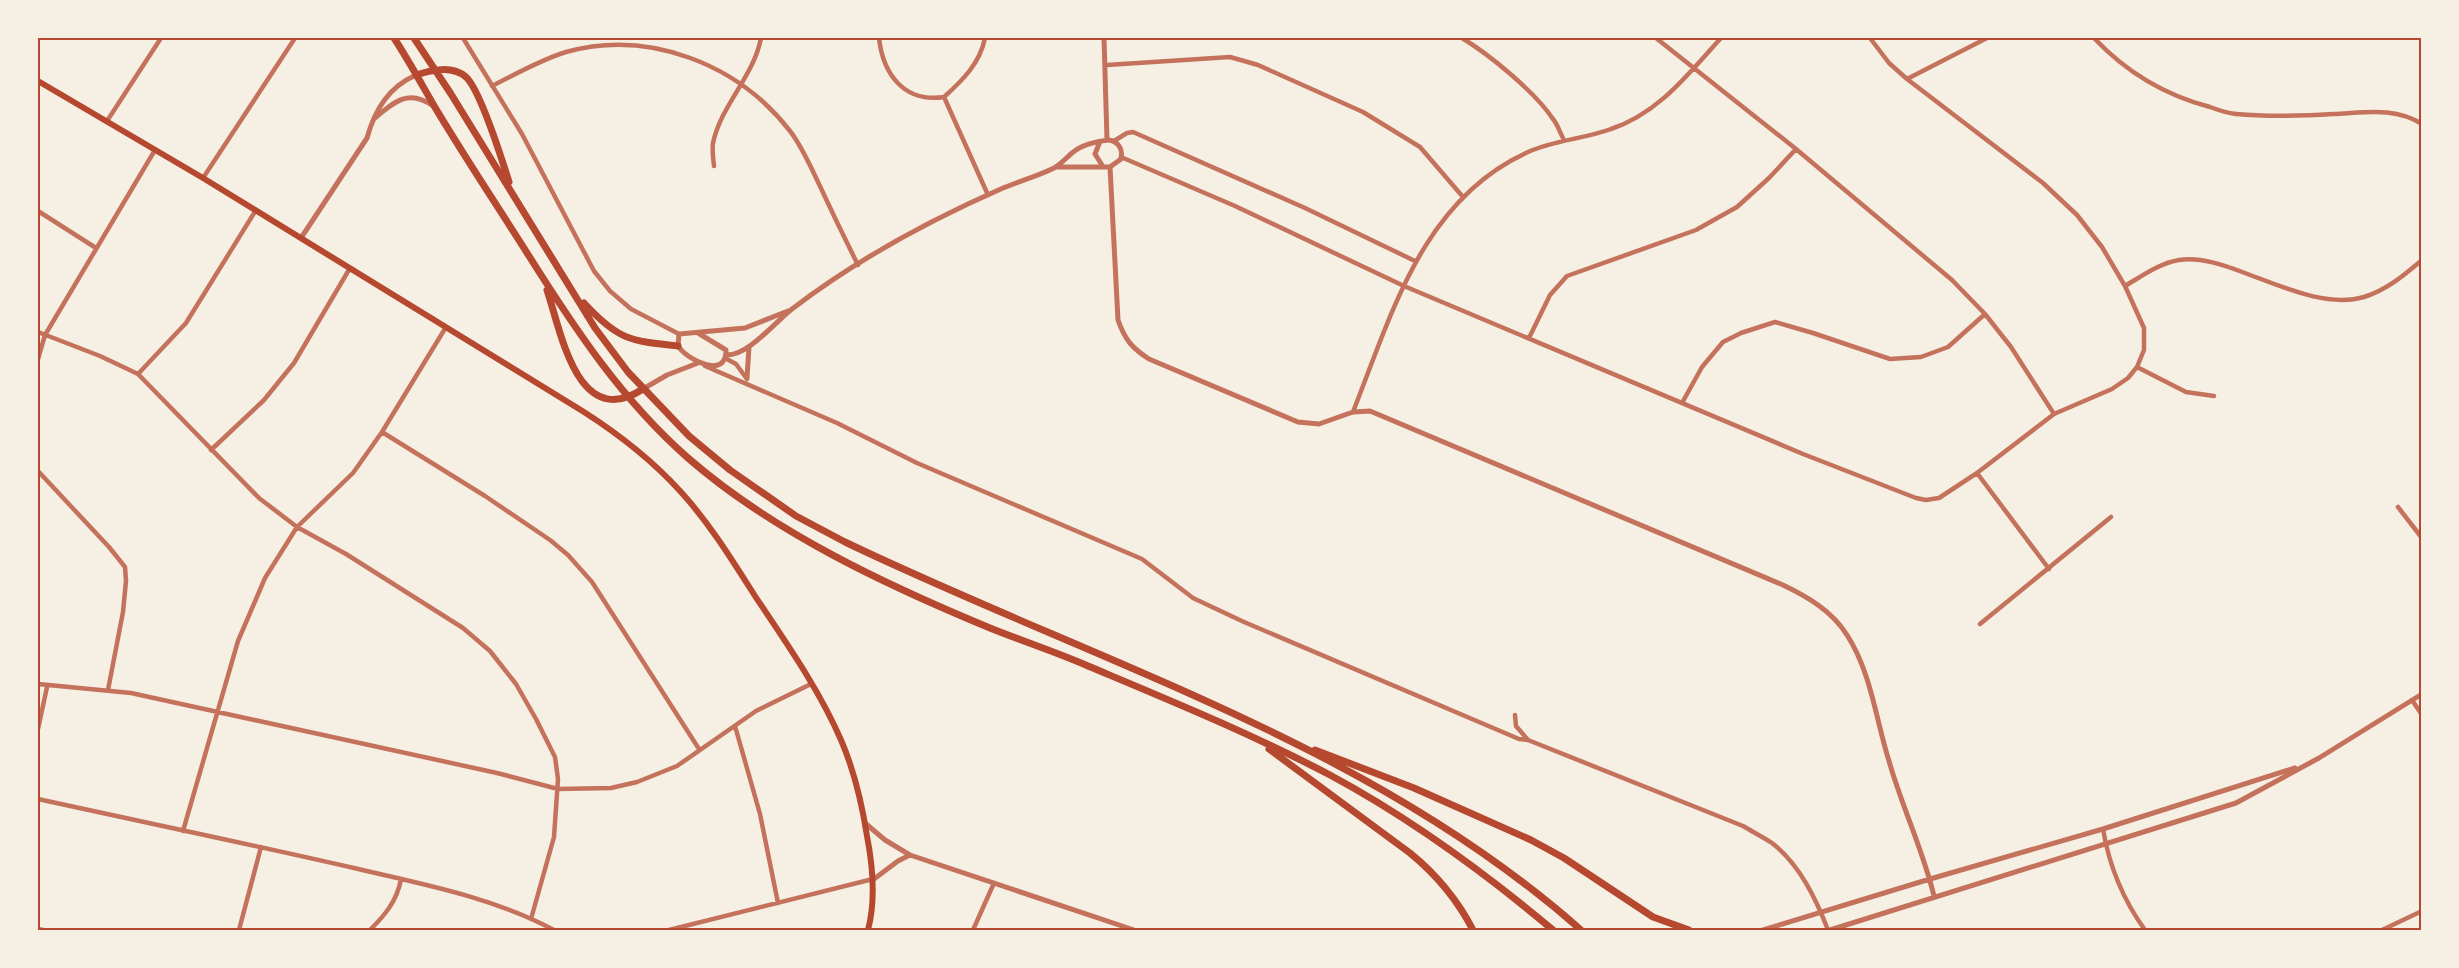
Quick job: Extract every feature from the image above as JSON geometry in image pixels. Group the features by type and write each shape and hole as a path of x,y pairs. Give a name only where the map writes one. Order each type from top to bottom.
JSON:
{"main road":[{"path":"394,38 583,340 627,396 686,457 729,491 772,520 893,584 985,626 1077,661 1331,776 1402,819 1481,872 1553,930"},
{"path":"414,38 604,341 643,389 689,436 730,471 819,530 869,554 1293,742 1352,763 1515,832 1564,858 1653,917 1689,930"},
{"path":"416,75 434,70 455,71 468,80 486,118 514,195"},
{"path":"38,81 256,210 598,421 646,457 681,492 710,528 800,662 841,740 855,781 865,823 874,879 868,930"},
{"path":"543,279 567,354 578,378 588,389 598,395 612,398 627,396 643,389"},
{"path":"576,295 607,327 627,339 678,346"},
{"path":"1258,741 1420,862 1450,893 1473,930"},
{"path":"1293,742 1446,827 1506,868 1581,930"}],"street":[{"path":"107,121 161,38"},
{"path":"203,178 295,38"},
{"path":"463,38 522,134 577,242 598,276 610,291 631,309 679,334 745,328 792,309"},
{"path":"714,166 712,145 718,123 741,84 761,38"},
{"path":"879,38 882,58 888,72 911,92 929,99 944,97 968,76 979,57 985,38"},
{"path":"1104,38 1110,140"},
{"path":"1462,38 1501,66 1529,93 1553,119 1563,140"},
{"path":"1656,38 1796,149 1952,280 1985,314 2011,347 2054,414"},
{"path":"1353,411 1415,261 1462,197 1487,177 1528,152 1563,140 1609,130 1638,119 1662,101 1721,38"},
{"path":"1121,157 1235,206 1404,286 1803,454 1916,498 1926,500 1940,498 1977,473 2054,414 2112,389 2128,378 2137,367 2144,350 2144,328 2125,286 2102,247 2077,215 2043,183 1907,79 1889,63 1870,38"},
{"path":"1907,79 1987,38"},
{"path":"2094,38 2109,54 2133,73 2163,92 2234,114 2291,116 2384,111 2413,118 2421,124"},
{"path":"492,87 527,68 566,52 615,45 655,47 696,60 728,75 759,98 790,131 858,264"},
{"path":"1107,65 1230,57 1258,65 1363,112 1419,147 1462,197"},
{"path":"301,238 367,138 372,120 387,96 404,81 416,75"},
{"path":"944,97 988,195"},
{"path":"372,120 402,99 419,98 436,108"},
{"path":"705,366 721,363 726,357 749,346 792,309 858,264 988,195 1056,167 1073,152 1088,144 1099,143 1133,132 1305,208 1415,261"},
{"path":"1056,167 1102,165 1110,167 1118,163 1121,157 1120,146 1110,140"},
{"path":"1099,143 1095,154 1102,165"},
{"path":"1529,338 1550,296 1567,276 1696,230 1737,207 1796,149"},
{"path":"38,359 45,335 155,150"},
{"path":"1110,167 1118,320 1124,337 1132,348 1149,359 1298,422 1319,423 1353,411 1370,411 1783,585 1808,597 1825,610 1847,634 1863,668 1888,761 1934,896"},
{"path":"138,374 186,323 256,210"},
{"path":"38,211 96,248"},
{"path":"2125,286 2167,262 2197,260 2222,264 2308,295 2337,300 2352,299 2365,297 2396,282 2421,260"},
{"path":"211,450 264,400 294,363 350,268"},
{"path":"1682,403 1702,367 1723,342 1741,333 1775,322 1890,360 1921,357 1948,347 1985,314"},
{"path":"183,831 251,608 265,578 297,527 353,473 382,432 446,327"},
{"path":"38,332 100,356 138,374 259,498 297,527 346,554 463,628 490,651 516,684 555,757 558,789 554,837 531,919"},
{"path":"698,333 726,350 726,357"},
{"path":"679,334 678,346 698,363 748,381 917,463 1142,559 1193,598 1244,622 1519,739 1528,740 1743,826 1771,843 1788,858 1816,899 1829,930 2236,802 2306,765 2421,694"},
{"path":"748,381 749,346"},
{"path":"726,357 736,364 748,381"},
{"path":"643,389 668,375 698,363"},
{"path":"2137,367 2186,393 2214,396"},
{"path":"382,432 485,496 568,555 598,590 699,749"},
{"path":"38,471 125,567 123,612 108,690"},
{"path":"1977,473 2049,569"},
{"path":"2398,507 2421,538"},
{"path":"1980,624 2110,517"},
{"path":"38,684 47,687 108,690 218,711 558,789 611,788 636,782 677,766 756,711 811,684"},
{"path":"38,729 47,687"},
{"path":"2412,700 2421,715"},
{"path":"1515,715 1516,726 1528,740"},
{"path":"735,726 760,814 778,903"},
{"path":"1763,930 2103,829 2306,765"},
{"path":"38,799 472,896 554,930"},
{"path":"865,823 885,840 910,855 1134,930"},
{"path":"2103,829 2122,889 2145,930"},
{"path":"239,930 261,847"},
{"path":"669,930 874,879 910,855"},
{"path":"370,930 392,905 401,879"},
{"path":"973,930 994,883"},
{"path":"2382,930 2421,911"},
{"path":"38,928 43,930"}]}
